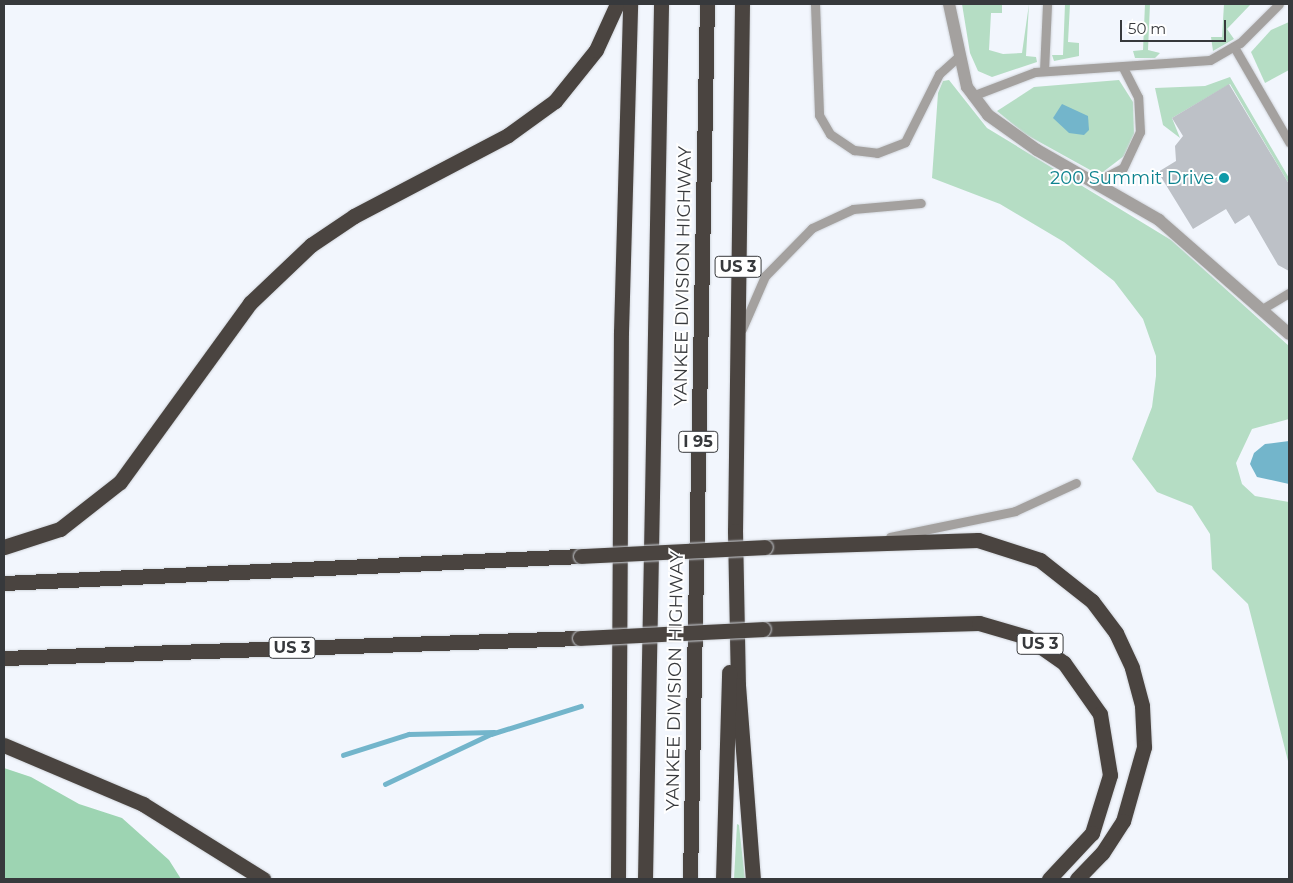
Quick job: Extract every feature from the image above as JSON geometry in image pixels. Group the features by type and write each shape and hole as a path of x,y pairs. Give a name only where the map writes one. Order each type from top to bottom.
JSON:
{"highway":[{"path":"4,547 60,529 120,482 250,303 310,245 354,216 508,135 555,100 596,50 617,4"},
{"path":"618,879 620,332 630,4"},
{"name":"YANKEE DIVISION HIGHWAY","path":"645,879 661,4"},
{"name":"YANKEE DIVISION HIGHWAY","path":"690,879 706,4"},
{"name":"US 3","path":"742,4 735,531 738,685 753,879"},
{"path":"723,879 730,571 735,531"},
{"path":"4,583 964,538 1016,550 1073,582 1116,633 1142,706 1142,759 1120,827 1077,879"},
{"name":"US 3","path":"4,658 580,638 763,629 979,623 1027,637 1064,663 1100,714 1110,775 1092,833 1049,879"},
{"path":"4,745 143,804 263,879"}],"street":[{"path":"949,4 958,57 972,96 1008,132 1095,182 1171,229 1287,329"}],"lane":[{"path":"815,4 819,115 830,134 854,150 877,153 906,142 939,74 958,57"},
{"path":"1044,71 1047,4"},
{"path":"972,96 1044,71 1201,62 1234,47 1278,4"},
{"path":"1234,47 1289,142"},
{"path":"1095,182 1123,168 1140,132 1138,97 1123,67"},
{"path":"737,356 756,291 794,242 848,210 921,203"},
{"path":"1262,309 1289,293"},
{"path":"862,542 1006,514 1076,483"}],"green space":[{"path":"962,4 1002,4 1002,13 991,13 989,50 1003,54 1022,53 1029,4 1026,56 1036,57 1037,62 992,77 978,71 970,53"},
{"path":"1065,4 1070,4 1068,42 1079,43 1079,56 1054,61 1052,55 1063,55"},
{"path":"1145,4 1150,4 1148,50 1160,53 1155,58 1135,58 1133,51 1143,50"},
{"path":"1224,4 1251,4 1227,29 1234,39 1213,51 1211,37 1222,37"},
{"path":"1289,22 1289,70 1265,83 1251,52 1271,30"},
{"path":"1230,77 1289,178 1289,184 1230,84 1172,118 1180,138 1163,125 1155,88 1205,86"},
{"path":"949,80 987,128 1171,240 1289,346 1289,419 1252,429 1236,463 1242,484 1255,496 1289,502 1288,761 1248,604 1212,569 1210,534 1192,506 1157,492 1132,459 1152,407 1156,376 1156,356 1143,319 1114,281 1064,242 1000,204 932,178 938,93 943,81"},
{"path":"1119,80 1133,102 1134,134 1124,156 1103,172 1092,171 1025,134 997,111 1034,87"},
{"path":"4,768 31,777 79,804 122,818 169,860 181,879 4,879"},
{"path":"737,824 739,825 745,879 734,879"}],"water":[{"path":"1062,104 1088,116 1089,130 1084,135 1069,133 1053,118"},
{"path":"1289,441 1289,484 1257,477 1250,464 1254,453 1265,444"}],"building":[{"name":"200 Summit Drive","path":"1229,84 1289,184 1289,271 1278,265 1249,215 1235,224 1226,209 1193,229 1158,172 1176,161 1175,146 1183,136 1172,118"}],"waterway":[{"path":"385,784 491,734 581,706"},
{"path":"343,755 409,734 494,732"}],"place":[{"name":"200 Summit Drive","path":"1224,178"}]}
